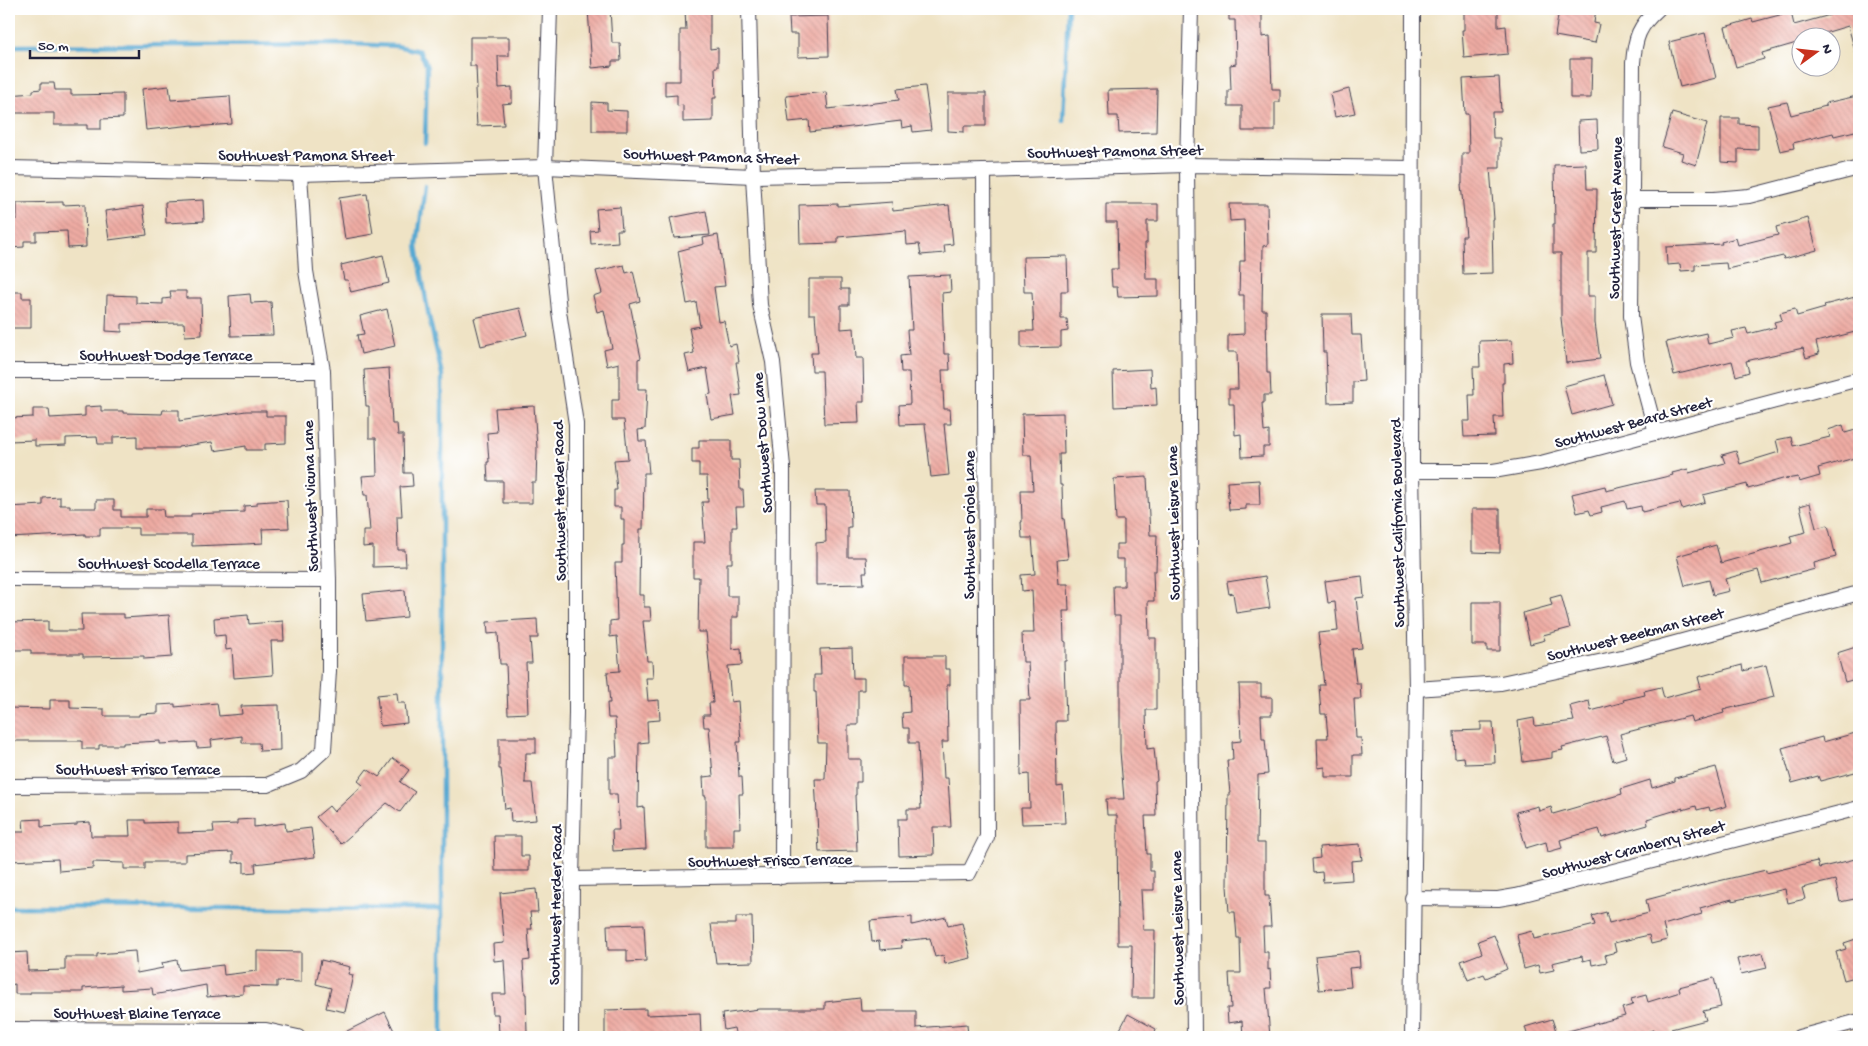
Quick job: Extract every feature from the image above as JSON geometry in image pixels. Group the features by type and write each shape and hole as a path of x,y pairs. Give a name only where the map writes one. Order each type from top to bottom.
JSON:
{"street":[{"name":"Southwest Herder Road","path":"550,9 545,166 559,311 576,424 576,713 570,995 571,1037"},
{"name":"Southwest Dow Lane","path":"749,9 753,176 760,305 774,362 783,467 782,876"},
{"name":"Southwest Leisure Lane","path":"1191,9 1187,165 1194,1037"},
{"name":"Southwest California Boulevard","path":"1412,1037 1412,898 1416,689 1412,471 1413,9"},
{"name":"Southwest Crest Avenue","path":"1656,433 1637,362 1632,335 1630,290 1633,63 1635,42 1641,28 1658,9"},
{"name":"Southwest Pamona Street","path":"9,168 300,174 545,166 753,176 984,172 1187,165 1412,168"},
{"path":"1631,199 1714,199 1749,196 1859,168"},
{"name":"Southwest Oriole Lane","path":"969,874 987,837 984,172"},
{"name":"Southwest Vicuna Lane","path":"266,785 301,771 324,750 329,671 329,580 323,371 306,272 300,174"},
{"name":"Southwest Dodge Terrace","path":"9,371 323,371"},
{"name":"Southwest Beard Street","path":"1412,471 1493,471 1514,469 1859,379"},
{"name":"Southwest Scodella Terrace","path":"9,579 329,580"},
{"name":"Southwest Beekman Street","path":"1416,689 1501,683 1622,657 1859,593"},
{"name":"Southwest Frisco Terrace","path":"9,786 266,785"},
{"name":"Southwest Cranberry Street","path":"1412,898 1498,899 1516,896 1859,808"},
{"name":"Southwest Frisco Terrace","path":"572,879 969,874"},
{"path":"1799,1037 1859,1021"},
{"name":"Southwest Blaine Terrace","path":"9,1029 266,1030 298,1037"}],"building":[{"path":"588,9 610,9 612,43 620,43 621,61 612,61 612,66 592,68"},
{"path":"685,9 710,9 710,49 718,48 718,67 715,67 716,98 713,98 713,121 683,122 683,105 677,106 677,95 665,96 665,81 680,81 680,30 686,30"},
{"path":"1229,9 1262,9 1262,37 1270,36 1272,89 1280,89 1280,102 1275,102 1275,131 1242,131 1242,106 1228,106 1228,90 1231,90 1230,65 1236,64 1235,20 1229,20"},
{"path":"1464,9 1498,9 1498,27 1506,26 1508,54 1464,58 1462,30 1464,30"},
{"path":"1559,9 1596,9 1594,23 1599,24 1595,43 1555,36"},
{"path":"1828,9 1859,9 1859,53 1856,54 1848,26 1840,28 1790,28 1790,45 1762,53 1764,59 1736,67 1725,27 1752,19 1753,22 1791,12 1794,25 1830,15"},
{"path":"828,16 829,56 798,57 798,34 790,34 789,17"},
{"path":"1705,33 1716,78 1680,87 1669,42"},
{"path":"470,37 509,37 509,56 498,56 499,88 512,87 512,103 502,104 504,125 477,126 476,66 470,66"},
{"path":"1570,59 1592,59 1591,98 1570,98"},
{"path":"1499,77 1501,112 1492,112 1493,138 1500,138 1500,168 1490,168 1494,219 1492,219 1493,273 1463,274 1462,236 1466,236 1461,184 1462,153 1469,153 1468,114 1465,114 1463,79"},
{"path":"41,83 54,83 55,90 71,90 71,95 123,94 123,118 101,119 101,129 87,129 87,125 54,125 54,113 9,113 9,95 33,93 33,90 41,89"},
{"path":"169,86 171,100 230,96 232,124 193,127 193,125 146,130 142,89"},
{"path":"925,86 931,130 913,132 912,126 902,128 901,121 810,132 809,120 789,122 786,96 826,92 828,109 899,100 897,89"},
{"path":"1157,89 1156,132 1119,133 1118,116 1109,116 1108,90"},
{"path":"1349,89 1355,113 1335,117 1330,94"},
{"path":"948,93 986,93 986,126 964,126 964,132 948,131"},
{"path":"1857,96 1859,104 1859,130 1834,136 1833,133 1793,143 1794,148 1780,151 1768,106 1787,102 1791,115 1826,106 1826,103"},
{"path":"592,102 607,103 607,110 627,111 627,131 592,131"},
{"path":"1672,113 1707,123 1696,165 1681,160 1683,153 1662,147"},
{"path":"1721,118 1739,118 1739,124 1758,125 1758,150 1738,149 1738,163 1721,162"},
{"path":"1597,120 1598,149 1579,150 1578,121"},
{"path":"1586,164 1587,189 1597,189 1596,253 1588,253 1588,296 1595,296 1595,323 1600,359 1566,363 1561,318 1561,253 1553,253 1553,224 1555,224 1554,165"},
{"path":"367,194 373,234 345,239 339,198"},
{"path":"203,200 204,221 166,223 165,202"},
{"path":"63,202 63,205 85,204 86,247 68,248 67,231 36,232 36,241 24,241 24,247 9,248 9,219 17,219 17,203"},
{"path":"892,202 893,211 949,205 953,244 944,245 945,253 921,255 919,244 907,245 906,231 838,237 838,243 800,244 799,205 838,204 838,206"},
{"path":"1106,204 1158,204 1158,221 1147,221 1147,243 1145,243 1146,279 1158,279 1158,296 1118,297 1117,287 1112,287 1111,269 1118,269 1117,222 1106,222"},
{"path":"1229,204 1267,204 1268,245 1263,246 1262,310 1266,310 1267,373 1270,373 1271,395 1264,395 1264,403 1262,403 1264,432 1269,431 1269,447 1263,447 1263,456 1242,457 1241,434 1235,435 1234,404 1229,404 1229,389 1238,389 1237,352 1228,352 1228,335 1244,334 1244,295 1239,295 1240,261 1245,261 1244,220 1230,221"},
{"path":"143,206 147,235 109,240 105,211"},
{"path":"620,207 622,230 617,230 618,242 591,244 590,231 598,230 596,209"},
{"path":"706,211 710,235 674,238 670,218"},
{"path":"1808,218 1817,250 1784,259 1783,256 1727,269 1726,263 1695,265 1695,270 1681,271 1680,264 1667,265 1666,247 1722,244 1721,242 1736,238 1738,245 1778,235 1776,227"},
{"path":"718,235 725,286 714,287 719,322 724,321 729,346 736,344 739,362 736,362 741,395 732,396 735,415 711,419 707,395 711,394 707,368 689,372 685,355 694,353 689,328 700,326 696,302 687,304 678,251 704,244 703,238"},
{"path":"383,255 389,283 351,292 348,280 344,280 341,265"},
{"path":"1067,256 1068,291 1061,291 1061,319 1067,319 1068,331 1061,332 1061,347 1021,348 1021,331 1034,331 1032,292 1024,292 1023,257"},
{"path":"624,265 626,273 633,271 640,301 630,304 641,358 638,359 638,389 647,389 645,429 638,430 639,441 646,441 649,473 644,473 643,529 640,529 639,595 644,595 644,607 650,607 651,621 643,621 647,661 652,661 653,678 646,678 648,701 659,700 660,720 647,721 648,742 639,743 638,808 644,807 646,849 613,851 612,830 619,830 617,794 609,794 609,757 617,757 615,718 608,718 607,703 610,703 607,672 620,671 617,636 610,637 610,621 617,620 615,563 622,563 622,545 624,545 624,519 621,519 621,507 614,507 614,490 617,490 614,460 628,459 624,420 612,420 612,400 619,400 619,363 607,366 604,350 612,348 604,310 597,312 593,296 602,293 596,271"},
{"path":"950,275 951,292 942,293 944,354 949,354 950,370 942,370 944,409 950,409 951,424 944,424 949,475 931,477 925,424 900,425 899,405 910,404 909,372 901,372 900,356 909,355 907,330 912,330 909,277"},
{"path":"809,279 841,279 841,289 849,289 849,305 841,305 841,329 854,328 856,358 863,358 864,402 858,402 859,423 824,424 822,371 812,371 811,353 818,353 815,314 809,314"},
{"path":"170,291 186,291 186,298 201,298 202,335 185,336 184,323 122,324 122,332 106,331 107,295 136,296 136,303 163,304 163,299 171,298"},
{"path":"9,292 22,292 22,298 31,298 31,328 9,328"},
{"path":"250,294 251,303 271,302 273,335 231,336 229,296"},
{"path":"1859,296 1859,331 1816,342 1819,354 1806,358 1803,348 1746,361 1749,372 1736,376 1732,361 1674,375 1666,342 1706,333 1708,344 1734,338 1732,331 1746,328 1748,334 1776,327 1774,322 1782,320 1780,313 1795,309 1797,316 1825,308 1824,305"},
{"path":"520,308 527,335 481,346 474,318"},
{"path":"387,309 395,346 361,354 357,335 364,334 360,316"},
{"path":"1322,314 1351,314 1352,335 1361,335 1364,381 1353,382 1353,402 1328,403 1326,352 1323,352"},
{"path":"1512,340 1513,363 1504,364 1504,383 1502,383 1503,417 1494,417 1495,436 1464,437 1463,421 1470,421 1469,395 1474,395 1473,367 1480,367 1479,341"},
{"path":"389,368 392,424 397,424 398,435 403,435 404,473 412,473 413,486 400,487 402,516 397,516 398,550 405,550 406,566 373,567 373,546 363,547 363,531 370,531 367,495 364,495 362,476 377,475 376,438 369,438 369,406 366,406 364,370"},
{"path":"1150,369 1151,388 1156,387 1157,405 1114,407 1113,371"},
{"path":"1604,375 1612,404 1572,415 1564,386"},
{"path":"101,406 101,411 123,411 123,413 162,414 163,410 179,410 179,421 246,411 266,411 266,416 286,416 286,443 265,444 265,450 246,450 246,446 214,451 212,442 178,448 137,448 137,436 113,437 113,444 98,444 97,437 66,438 66,445 35,446 35,440 9,441 9,418 33,417 33,409 49,409 50,418 85,416 85,407"},
{"path":"534,406 537,448 536,482 532,482 532,503 503,503 503,481 488,481 487,433 497,432 495,408"},
{"path":"1063,413 1064,454 1059,454 1060,485 1062,485 1063,519 1068,559 1057,560 1059,584 1068,584 1069,611 1063,611 1064,641 1066,642 1066,661 1064,661 1066,721 1056,721 1057,787 1063,786 1065,823 1022,824 1021,808 1030,808 1029,774 1021,775 1020,700 1030,700 1028,662 1023,662 1022,633 1034,633 1032,590 1022,591 1021,575 1035,574 1032,538 1022,538 1021,490 1033,490 1031,455 1023,455 1022,414"},
{"path":"1843,425 1845,433 1859,429 1859,449 1856,450 1858,457 1818,468 1820,476 1799,482 1798,477 1786,478 1748,489 1747,484 1703,495 1705,502 1682,509 1680,503 1642,512 1641,506 1627,509 1625,501 1601,507 1602,512 1591,515 1589,510 1577,513 1572,494 1605,486 1606,491 1673,475 1672,473 1688,469 1689,473 1725,463 1722,455 1736,451 1740,464 1779,452 1776,440 1791,437 1793,446 1830,437 1828,430"},
{"path":"699,440 731,440 731,460 739,460 740,490 743,490 744,507 736,507 737,527 732,527 732,563 727,563 727,596 738,596 738,617 732,617 732,649 741,648 742,665 728,666 731,702 738,701 741,742 737,742 739,777 742,777 743,794 739,794 740,828 734,828 734,847 706,847 706,796 704,796 703,777 713,776 709,727 704,727 703,715 710,715 709,703 713,703 706,632 698,632 699,577 693,577 693,542 705,542 702,502 708,502 707,476 699,476 699,463 692,463 692,448 699,448"},
{"path":"1147,477 1150,535 1157,535 1156,571 1153,571 1154,601 1148,601 1149,638 1156,638 1156,710 1146,710 1147,749 1154,748 1157,780 1155,781 1156,816 1145,816 1147,854 1150,854 1150,871 1154,871 1154,890 1141,890 1143,930 1155,930 1154,998 1131,998 1132,945 1118,945 1117,815 1107,815 1106,799 1124,799 1120,751 1120,616 1114,616 1113,586 1124,586 1124,559 1116,559 1116,544 1124,544 1124,520 1116,520 1114,479"},
{"path":"1259,480 1260,505 1246,505 1246,509 1229,510 1227,482"},
{"path":"815,491 850,491 851,527 848,527 848,557 866,557 867,572 863,572 864,584 816,585 816,543 826,542 825,505 816,505"},
{"path":"60,497 60,505 70,505 70,508 96,508 96,500 114,500 114,510 121,510 121,517 146,517 146,509 163,509 164,517 191,517 191,514 244,512 244,506 257,505 257,502 287,500 289,528 262,529 263,543 192,546 192,535 138,535 138,528 100,528 100,536 85,536 85,534 9,538 9,507 43,505 43,498"},
{"path":"1810,503 1816,528 1828,525 1836,557 1814,563 1815,569 1762,583 1758,570 1725,579 1729,591 1713,595 1709,580 1685,586 1677,556 1716,545 1721,563 1792,543 1790,536 1806,532 1800,506"},
{"path":"1472,509 1500,509 1500,553 1472,552"},
{"path":"1265,576 1270,608 1236,613 1233,593 1229,594 1227,582"},
{"path":"1362,576 1364,597 1356,598 1362,648 1352,649 1356,683 1360,683 1361,699 1354,699 1356,738 1361,738 1362,755 1353,755 1353,777 1325,777 1325,767 1318,768 1317,738 1328,738 1326,714 1321,714 1319,685 1324,685 1318,633 1338,631 1335,602 1328,603 1325,581"},
{"path":"405,590 407,617 366,621 363,594"},
{"path":"1561,595 1570,628 1543,635 1545,640 1530,644 1523,613 1552,605 1550,598"},
{"path":"1472,602 1500,602 1500,651 1487,651 1487,645 1472,645"},
{"path":"81,614 124,614 124,618 169,615 172,657 144,659 144,656 83,657 83,654 31,654 31,650 9,650 9,622 48,621 48,631 82,631"},
{"path":"248,615 249,624 283,621 284,641 271,641 273,675 234,678 232,649 226,650 225,635 215,636 214,618"},
{"path":"537,619 538,638 530,638 532,663 526,663 528,713 508,714 506,664 500,664 498,633 488,634 487,622"},
{"path":"1859,646 1859,678 1845,682 1837,653"},
{"path":"852,648 853,678 864,678 864,690 858,690 858,725 848,725 848,759 861,759 861,782 856,782 855,795 857,851 819,852 815,779 825,779 826,743 818,743 814,675 821,675 820,649"},
{"path":"905,656 945,656 945,669 950,669 950,685 947,685 948,742 942,742 944,778 948,778 951,827 933,827 934,855 899,856 898,819 907,819 907,809 921,809 918,743 909,743 909,728 903,728 902,713 910,712 909,685 905,685"},
{"path":"1742,665 1743,671 1766,665 1774,697 1723,710 1724,713 1692,722 1690,716 1620,734 1626,757 1613,761 1606,736 1562,747 1563,750 1552,752 1552,758 1523,762 1518,721 1534,718 1535,726 1574,721 1570,706 1589,701 1591,711 1645,695 1644,691 1661,687 1664,698 1701,688 1698,677"},
{"path":"1239,684 1261,684 1261,697 1272,697 1272,715 1261,715 1262,739 1265,739 1268,774 1258,775 1257,843 1265,843 1265,896 1269,896 1271,927 1263,927 1264,952 1268,952 1268,970 1270,969 1271,988 1266,988 1270,1037 1243,1037 1242,1021 1228,1023 1227,1008 1231,1008 1229,973 1241,973 1240,938 1237,938 1235,912 1229,912 1227,886 1228,794 1230,794 1227,760 1233,760 1232,742 1241,741"},
{"path":"397,693 398,703 405,703 407,723 380,726 377,695"},
{"path":"50,700 70,700 70,708 104,709 104,716 139,716 139,714 158,713 158,705 175,704 175,707 217,703 219,716 242,714 241,706 279,705 280,750 260,751 259,743 242,743 242,736 211,740 212,747 197,748 196,742 160,744 160,741 123,743 123,745 99,745 99,749 82,749 82,741 9,741 9,708 50,709"},
{"path":"1481,722 1493,722 1495,763 1465,764 1464,757 1455,758 1454,731 1481,730"},
{"path":"1859,732 1859,771 1820,781 1818,776 1792,783 1782,748 1822,737 1823,742"},
{"path":"499,738 536,738 536,753 526,753 525,783 532,783 536,820 511,822 510,808 505,809 501,769 499,769"},
{"path":"393,758 409,770 400,782 415,792 400,812 387,803 341,844 316,817 329,806 334,812 363,785 358,781 367,769 379,777"},
{"path":"1716,767 1727,806 1710,811 1709,807 1697,810 1696,806 1683,810 1683,808 1647,819 1648,825 1602,838 1599,829 1560,840 1562,848 1548,852 1546,842 1526,848 1516,812 1538,806 1539,811 1551,807 1553,814 1622,794 1621,789 1650,780 1652,788 1675,781 1675,778"},
{"path":"41,819 41,827 77,825 77,823 90,822 91,836 130,836 129,820 145,820 145,823 178,822 178,833 214,832 213,825 237,824 237,820 254,819 254,827 285,823 286,831 311,828 315,857 255,864 256,872 244,873 244,862 233,863 233,852 185,854 185,862 145,862 145,869 124,869 124,863 93,862 93,868 59,871 58,859 9,861 9,832 24,832 23,820"},
{"path":"494,836 521,836 521,856 529,856 529,871 495,871"},
{"path":"1360,844 1362,860 1351,861 1352,880 1323,882 1322,872 1313,873 1312,859 1320,858 1319,847"},
{"path":"1859,858 1859,898 1840,902 1835,880 1802,888 1805,899 1788,903 1785,889 1732,901 1732,899 1700,908 1702,914 1663,925 1667,940 1651,944 1649,935 1614,943 1616,952 1605,955 1607,962 1592,965 1591,959 1583,961 1582,956 1552,963 1554,970 1540,973 1538,965 1524,969 1517,935 1532,931 1534,939 1595,925 1592,916 1606,912 1609,923 1649,913 1646,900 1766,870 1766,873 1817,861 1819,868"},
{"path":"536,889 538,912 530,912 532,929 528,929 530,960 523,961 527,1033 499,1034 498,1014 493,1014 492,994 506,994 504,960 494,961 493,944 504,943 500,893"},
{"path":"736,917 752,917 753,962 716,963 711,924 736,924"},
{"path":"912,917 912,925 946,917 948,926 962,923 971,958 945,964 943,955 935,957 930,938 901,941 902,948 880,950 879,941 872,942 870,921"},
{"path":"644,924 646,961 627,962 627,950 608,950 607,925"},
{"path":"1494,935 1507,969 1486,978 1484,974 1468,980 1461,961 1482,953 1478,941"},
{"path":"1859,938 1859,976 1844,980 1836,952 1846,949 1844,943"},
{"path":"135,951 137,973 163,968 162,963 177,960 179,970 223,965 224,975 257,971 257,951 301,952 301,982 277,981 277,987 243,986 243,994 207,997 206,985 153,995 152,988 121,990 121,985 83,988 83,992 30,992 30,994 15,994 15,984 9,985 9,953 27,952 28,971 65,970 65,957 97,957 97,954"},
{"path":"1359,951 1360,967 1349,968 1351,987 1319,990 1315,956"},
{"path":"1763,953 1767,968 1741,974 1737,959"},
{"path":"321,960 350,967 348,974 353,975 345,1012 326,1008 331,988 316,984"},
{"path":"1714,978 1721,1007 1703,1011 1706,1020 1671,1029 1672,1033 1656,1037 1654,1030 1628,1037 1528,1037 1525,1027 1552,1019 1557,1034 1625,1016 1622,1008 1633,1005 1631,999 1646,995 1648,1002 1680,992 1679,987"},
{"path":"860,998 861,1011 916,1011 916,1028 967,1024 968,1037 736,1037 734,1028 724,1030 722,1014 759,1009 825,1009 825,1002"},
{"path":"646,1009 646,1015 700,1013 701,1035 605,1037 605,1010"},
{"path":"385,1012 397,1037 335,1037"},
{"path":"1128,1014 1156,1029 1153,1037 1116,1037"}],"waterway":[{"path":"1063,121 1068,9"},
{"path":"9,46 347,44 397,46 419,51 427,68 425,143"},
{"path":"425,186 417,246 428,312 442,375 442,1037"},
{"path":"9,907 442,909"}]}
